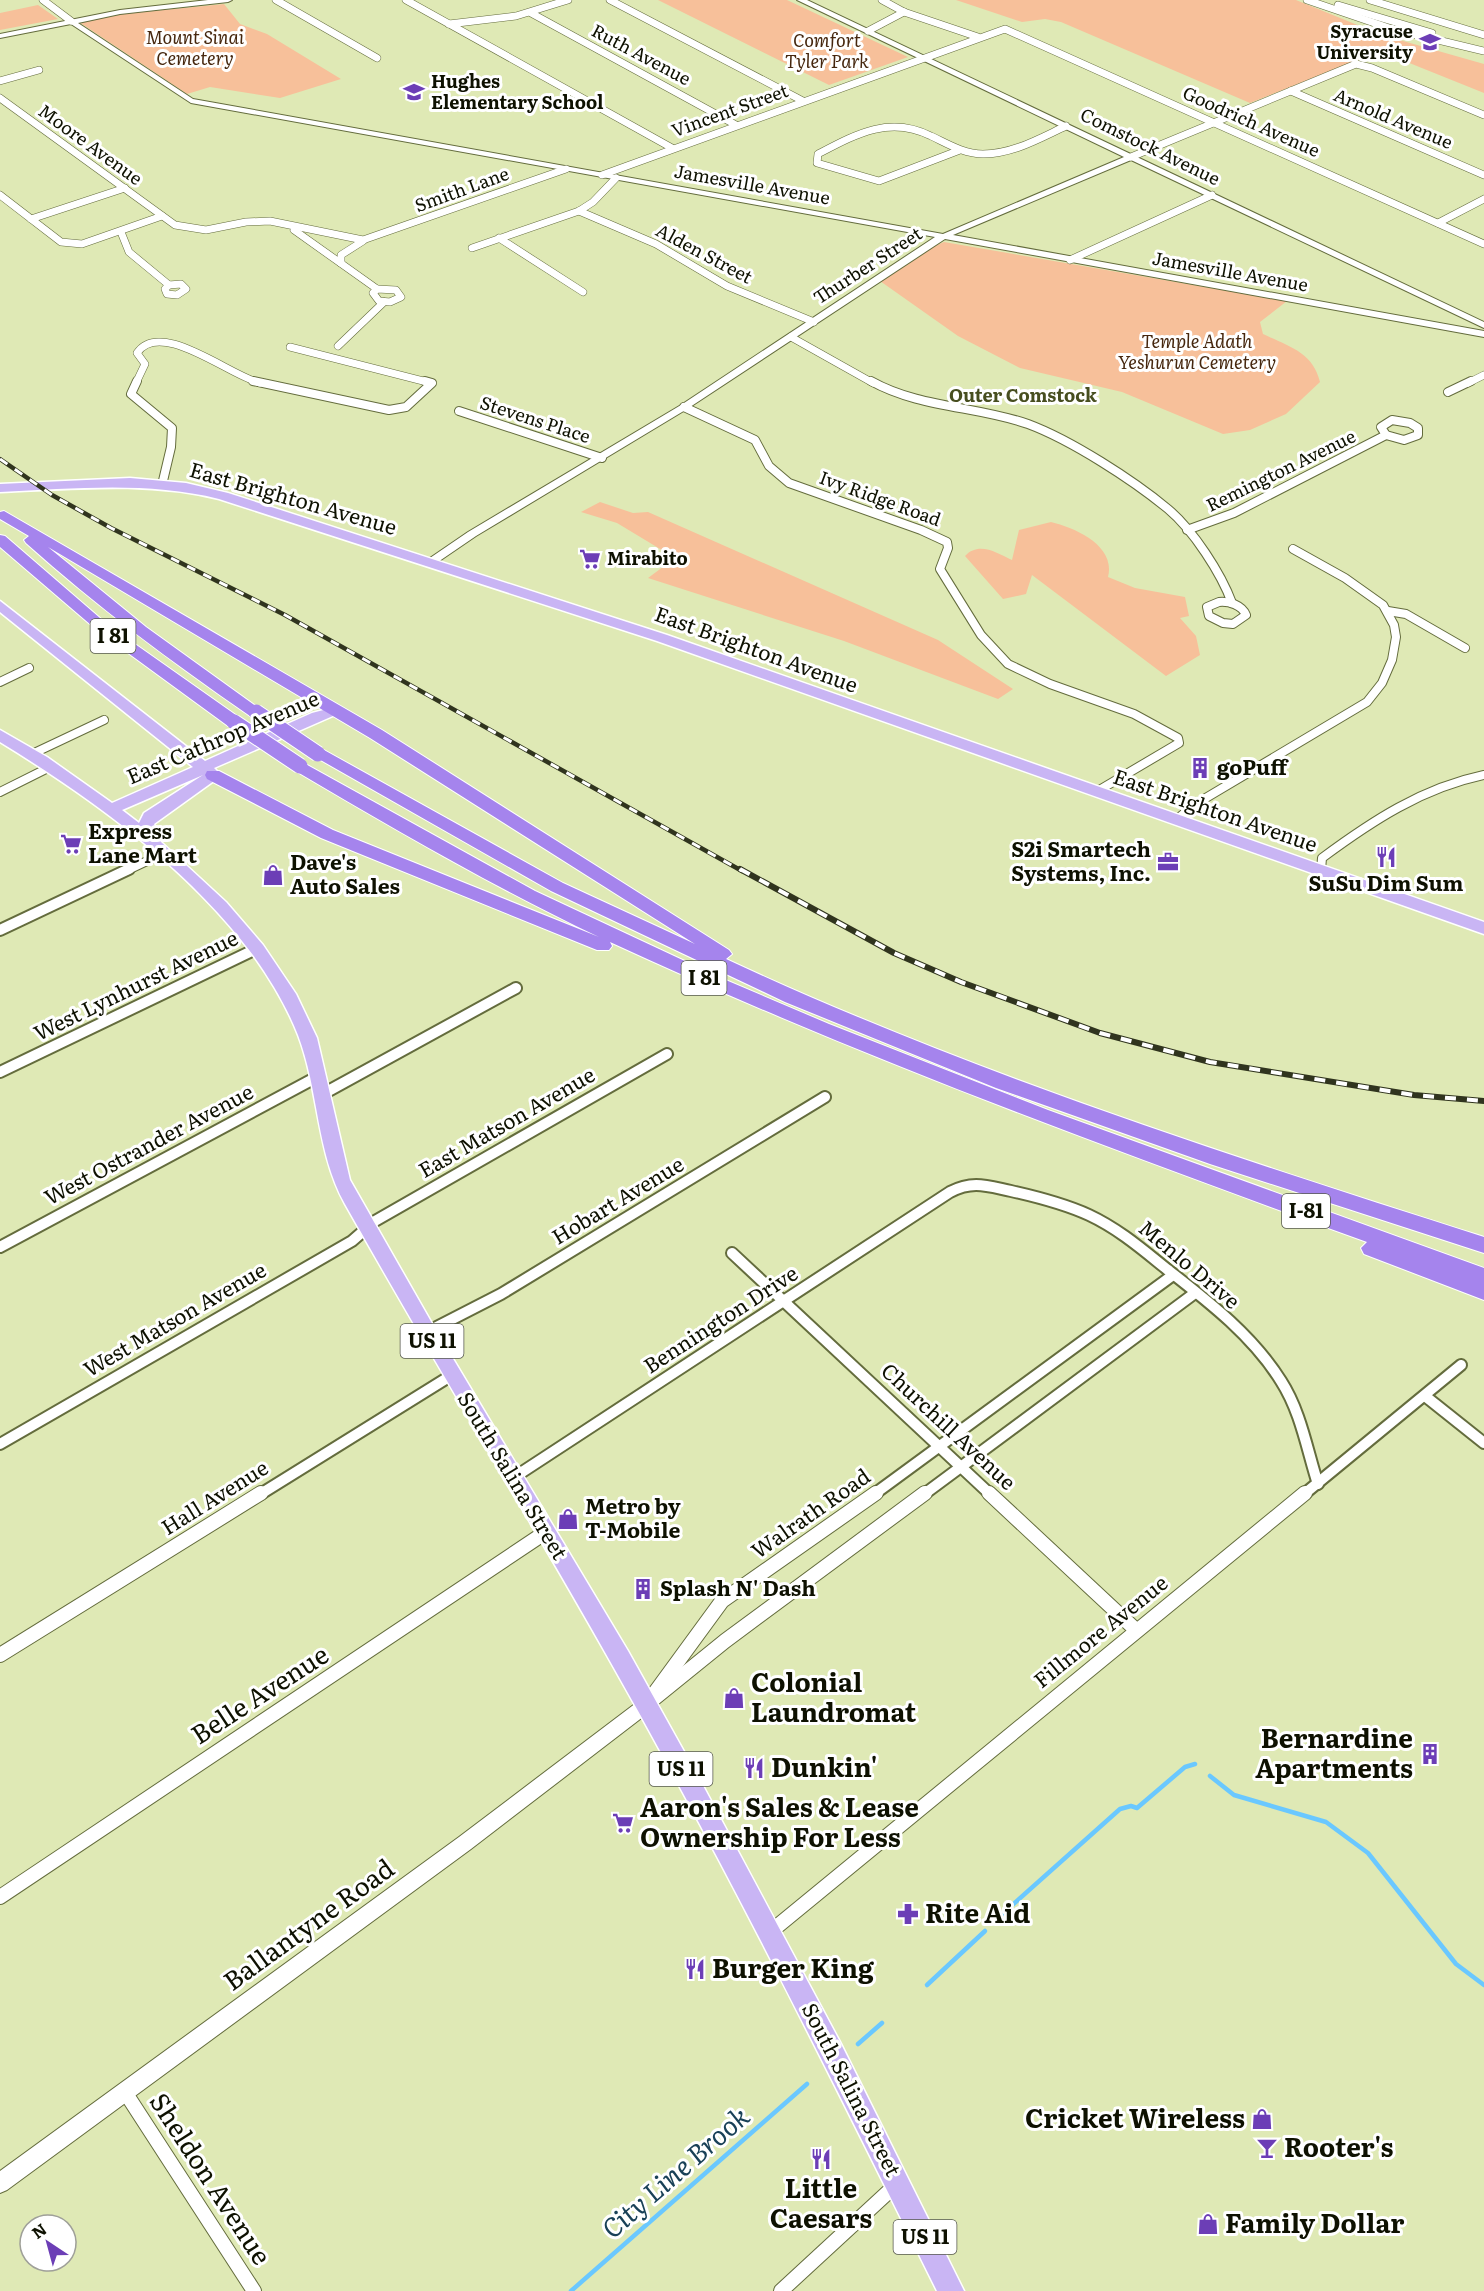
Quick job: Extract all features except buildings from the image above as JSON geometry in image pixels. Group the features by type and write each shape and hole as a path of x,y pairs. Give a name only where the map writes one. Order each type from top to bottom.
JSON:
{"highway":[{"name":"I 81","path":"2,513 124,619 173,656 318,754 557,887 791,997 1003,1083 1217,1159"},
{"path":"2,513 335,712 386,740 791,997"},
{"name":"I 81","path":"0,539 103,628 234,722 300,766 453,856 527,895 752,1000 975,1090 1128,1146"},
{"path":"209,772 327,834 407,868 688,981 752,1000"},
{"path":"1128,1146 1192,1179 1484,1292"},
{"name":"I-81","path":"1128,1146 1484,1276"},
{"path":"1217,1159 1484,1245"},
{"name":"I-81","path":"1217,1159 1300,1194 1484,1262"}],"main road":[{"name":"East Brighton Avenue","path":"0,488 130,482 223,496 662,638 1484,928"},
{"path":"0,605 209,772 150,817 146,824 159,848"},
{"name":"East Cathrop Avenue","path":"116,812 303,732 335,712"},
{"name":"South Salina Street","path":"0,735 52,766 116,812 159,848 228,916 256,949 302,1022 341,1180 367,1229 646,1705 769,1933 951,2291"}],"street":[{"name":"Jamesville Avenue","path":"43,0 71,21 198,104 1484,334"},
{"path":"0,36 148,8 228,0"},
{"path":"276,0 377,58"},
{"path":"406,0 672,148"},
{"path":"448,24 531,13 567,0"},
{"path":"610,0 803,101"},
{"name":"Comstock Avenue","path":"801,0 1484,325"},
{"path":"882,0 904,12 978,37"},
{"path":"1308,0 1437,41 1484,51"},
{"path":"1322,0 1484,51"},
{"path":"1370,0 1484,34"},
{"path":"868,31 904,12"},
{"name":"Ruth Avenue","path":"531,13 736,125"},
{"path":"1382,25 1390,20"},
{"path":"1403,31 1413,27"},
{"name":"Vincent Street","path":"602,175 922,57 1005,29"},
{"name":"Goodrich Avenue","path":"1005,29 1484,244"},
{"name":"Thurber Street","path":"431,562 472,534 684,407 942,237 1358,64 1484,115"},
{"path":"0,81 39,70"},
{"name":"Arnold Avenue","path":"1291,91 1484,175"},
{"name":"Moore Avenue","path":"0,98 162,216"},
{"path":"960,150 879,181 817,164 816,160 819,154 852,138 896,126 912,127 960,150 992,154 1066,126"},
{"name":"Smith Lane","path":"341,263 341,255 346,250 368,239 566,169"},
{"path":"472,248 579,212 593,202 616,178"},
{"path":"31,219 125,188"},
{"path":"0,195 61,242 71,245 82,244 121,232 162,216"},
{"path":"1070,260 1212,195"},
{"path":"1438,223 1484,199"},
{"name":"Alden Street","path":"579,212 656,244 727,286 814,322"},
{"name":"Smith Lane","path":"162,216 179,227 201,230 257,221 286,225 333,237 368,239"},
{"path":"286,225 377,289 387,288 400,293 401,297 384,302 338,346"},
{"path":"121,232 129,252 169,285"},
{"path":"499,238 583,292"},
{"path":"377,289 373,293 374,297 384,302"},
{"name":"Remington Avenue","path":"791,337 892,393 1002,417 1047,432 1083,451 1169,510 1187,530 1225,584 1232,603 1244,610 1246,615 1236,624 1218,622 1206,611 1214,603 1221,601 1232,603"},
{"path":"162,485 171,447 172,428 131,394 145,364 137,353 141,347 154,342 171,341 252,381 389,410 406,407 432,383 290,347"},
{"path":"1449,392 1484,375"},
{"name":"Ivy Ridge Road","path":"684,407 755,440 770,466 789,483 921,530 947,542 948,548 940,569 981,635 999,657 1008,664 1050,684 1134,714 1178,738 1179,743 1165,753 1096,792"},
{"name":"Stevens Place","path":"459,411 602,458"},
{"name":"Remington Avenue","path":"1187,530 1234,513 1386,435"},
{"path":"1293,549 1361,590 1388,611 1406,614 1465,648"},
{"path":"1176,820 1194,805 1367,702 1381,688 1394,660 1394,632 1388,611"},
{"path":"0,682 29,668"},
{"path":"32,754 104,720"},
{"path":"0,792 52,766"},
{"path":"1322,870 1322,858 1418,796 1439,787 1484,775"},
{"path":"0,930 159,848"},
{"name":"West Lynhurst Avenue","path":"0,1072 256,949"},
{"name":"West Ostrander Avenue","path":"0,1246 516,988"},
{"name":"East Matson Avenue","path":"367,1229 375,1221 668,1054"},
{"name":"Hobart Avenue","path":"427,1332 501,1294 825,1097"},
{"name":"Menlo Drive","path":"950,1192 965,1184 978,1184 1075,1207 1124,1235 1195,1293 1253,1345 1282,1381 1297,1415 1317,1484"},
{"name":"Bennington Drive","path":"513,1478 950,1192"},
{"name":"West Matson Avenue","path":"0,1444 352,1241 367,1229"},
{"name":"Churchill Avenue","path":"732,1253 1136,1630"},
{"name":"Walrath Road","path":"646,1705 722,1601 1173,1275"},
{"path":"646,1705 725,1641 1195,1293"},
{"name":"Fillmore Avenue","path":"769,1933 1461,1365"},
{"name":"Hall Avenue","path":"0,1655 452,1375"},
{"path":"1425,1396 1484,1443"},
{"name":"Belle Avenue","path":"0,1897 546,1532"},
{"name":"Ballantyne Road","path":"0,2183 465,1843 646,1705"},
{"name":"Sheldon Avenue","path":"125,2092 254,2291"},
{"path":"781,2291 898,2183"}],"green space":[{"name":"Comfort Tyler Park","path":"658,0 787,0 908,57 829,85"},
{"path":"956,0 1296,0 1382,35 1484,64 1484,93 1387,54 1359,60 1250,103 1061,22 1045,19 1022,22"},
{"name":"Mount Sinai Cemetery","path":"224,4 240,24 267,34 341,79 280,98 210,87 187,94 79,22 123,14"},
{"path":"38,5 58,19 0,30 0,13"},
{"name":"Temple Adath Yeshurun Cemetery","path":"944,242 1287,301 1260,322 1263,334 1298,351 1312,364 1320,382 1286,414 1250,430 1223,434 1122,392 1020,368 958,336 880,281 926,250"},
{"path":"600,502 633,513 648,512 938,640 1013,689 998,699 844,641 648,578 675,558 617,523 581,512"},
{"path":"1051,522 1072,529 1092,540 1106,556 1109,566 1108,577 1135,588 1185,597 1189,616 1180,618 1196,636 1200,655 1166,676 1032,575 1026,594 1003,599 965,556 976,549 982,549 1012,560 1019,530"}],"waterway":[{"name":"City Line Brook","path":"999,1917 1120,1809 1131,1806 1137,1808 1185,1767 1195,1764"},
{"name":"City Line Brook","path":"1210,1776 1234,1795 1326,1822 1368,1853 1456,1964 1484,1985"},
{"name":"City Line Brook","path":"927,1985 985,1931"},
{"name":"City Line Brook","path":"858,2044 882,2023"},
{"name":"City Line Brook","path":"571,2291 807,2084"}],"railway":[{"path":"0,459 52,495 111,528 285,615 742,871"},
{"path":"740,869 894,953 961,982 1100,1033 1210,1062 1414,1095 1484,1101"}],"place":[{"name":"Syracuse University","path":"1430,42"},
{"name":"Hughes Elementary School","path":"414,92"},
{"name":"Mirabito","path":"590,559"},
{"name":"goPuff","path":"1200,768"},
{"name":"Express Lane Mart","path":"71,844"},
{"name":"SuSu Dim Sum","path":"1386,857"},
{"name":"S2i Smartech Systems, Inc.","path":"1168,862"},
{"name":"Dave's Auto Sales","path":"273,875"},
{"name":"Metro by T-Mobile","path":"568,1519"},
{"name":"Splash N' Dash","path":"643,1589"},
{"name":"Colonial Laundromat","path":"734,1698"},
{"name":"Bernardine Apartments","path":"1430,1754"},
{"name":"Dunkin'","path":"754,1768"},
{"name":"Aaron's Sales & Lease Ownership For Less","path":"623,1823"},
{"name":"Rite Aid","path":"908,1914"},
{"name":"Burger King","path":"695,1969"},
{"name":"Cricket Wireless","path":"1262,2119"},
{"name":"Rooter's","path":"1267,2148"},
{"name":"Little Caesars","path":"821,2159"},
{"name":"Family Dollar","path":"1208,2224"}],"district":[{"name":"Outer Comstock","path":"1023,396"}]}
